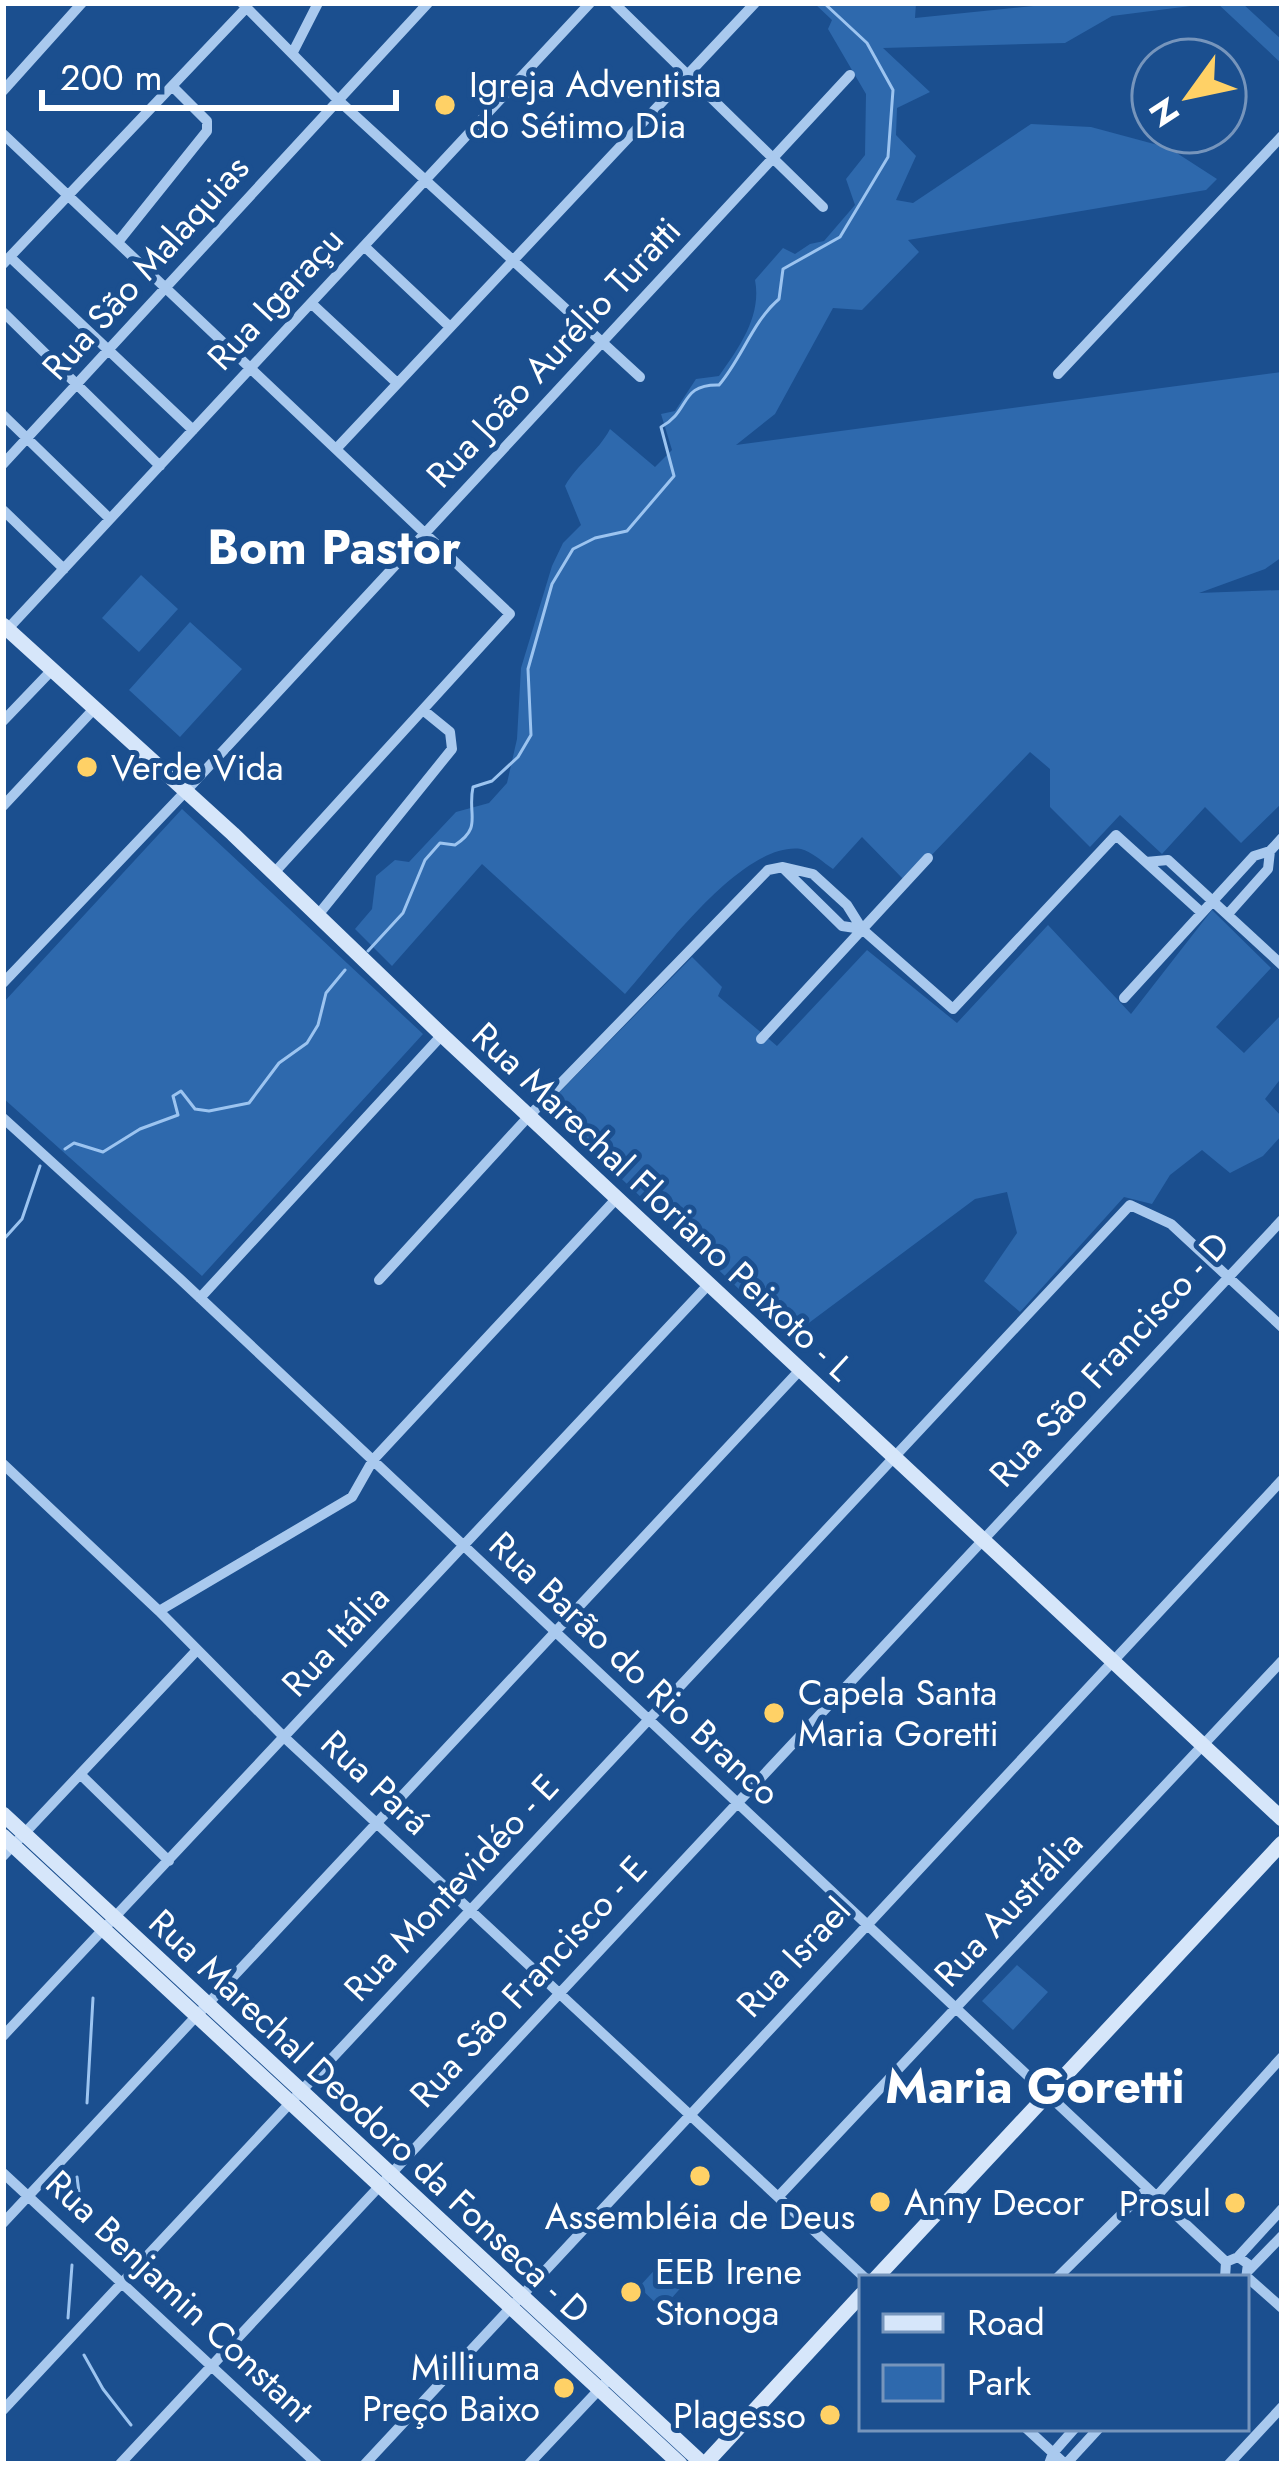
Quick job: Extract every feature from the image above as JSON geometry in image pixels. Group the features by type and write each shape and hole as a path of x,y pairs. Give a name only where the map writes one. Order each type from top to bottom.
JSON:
{"street":[{"path":"3,91 82,3"},
{"path":"293,52 318,3"},
{"name":"Rua São Malaquias","path":"3,464 428,3"},
{"name":"Rua Igaraçu","path":"5,630 590,3"},
{"path":"614,3 823,207"},
{"path":"336,449 754,3"},
{"path":"193,430 111,348 7,260 245,5 425,181 640,377"},
{"name":"Rua João Aurélio Turatti","path":"3,983 850,75"},
{"path":"118,242 207,130 206,121 172,87"},
{"path":"3,134 510,614 274,873"},
{"path":"1058,374 1282,136"},
{"path":"364,246 450,327"},
{"path":"311,303 398,383"},
{"path":"3,312 160,466"},
{"path":"3,415 110,519"},
{"path":"3,510 64,568"},
{"name":"Rua Marechal Floriano Peixoto - L","path":"5,630 274,873 1282,1819"},
{"path":"3,722 52,671"},
{"path":"3,806 93,710"},
{"path":"318,915 452,749 450,732 424,710"},
{"path":"379,1280 767,870 783,867 813,874 847,905 862,929 953,1009 1116,835 1202,913"},
{"path":"1124,998 1254,856 1270,851 1282,838"},
{"path":"1228,914 1268,869 1270,851"},
{"path":"1254,856 1268,869"},
{"path":"761,1039 928,858"},
{"path":"1146,862 1168,860 1282,964"},
{"path":"783,867 842,926 862,929"},
{"path":"200,1298 442,1035"},
{"name":"Rua Barão do Rio Branco","path":"3,1118 373,1460 1226,2269 1248,2275"},
{"path":"158,1611 352,1497 373,1460 617,1198"},
{"name":"Rua Montevidéo - E","path":"3,2410 1130,1205 1172,1224 1230,1276"},
{"name":"Rua São Francisco - D","path":"981,1540 1282,1220"},
{"path":"1230,1276 1282,1327"},
{"name":"Rua Itália","path":"3,2036 709,1284"},
{"path":"3,2223 800,1370"},
{"name":"Rua Pará","path":"7,1468 376,1824 862,2275"},
{"name":"Rua Israel","path":"365,2464 1282,1480"},
{"name":"Rua São Francisco - E","path":"120,2464 981,1540"},
{"path":"11,1843 197,1650"},
{"name":"Rua Austrália","path":"778,2197 1282,1660"},
{"path":"80,1774 169,1861"},
{"name":"Rua Marechal Deodoro da Fonseca - D","path":"3,1814 11,1843 109,1924 647,2423 702,2462"},
{"path":"879,2275 1282,1843"},
{"path":"1061,2275 1151,2193 1282,2057"},
{"name":"Rua Benjamin Constant","path":"3,2173 316,2464"},
{"path":"1226,2269 1282,2209"},
{"path":"1248,2275 1282,2236"},
{"path":"1249,2276 1282,2308"},
{"path":"702,2462 859,2297"},
{"path":"529,2464 604,2384"},
{"path":"1228,2464 1282,2407"},
{"name":"Rua Marechal Deodoro da Fonseca - D","path":"647,2423 680,2464"},
{"path":"1028,2431 1051,2458 1065,2464 1096,2431"},
{"path":"1051,2458 1073,2431"}],"green space":[{"path":"814,3 916,3 915,18 1063,3 1214,3 1112,16 1065,43 883,48 930,92 897,108 896,135 916,156 896,200 913,203 1031,124 1091,127 1129,137 1129,156 1181,156 1217,179 1206,190 908,240 919,252 862,310 833,308 775,414 736,445 1282,372 1282,557 1265,569 1199,593 1282,590 1282,803 1241,843 1205,807 1162,854 1120,815 1090,847 1050,807 1050,769 1030,752 906,882 862,837 833,869 805,850 778,851 754,863 704,904 625,994 482,864 392,966 355,929 372,909 376,876 395,860 409,862 456,812 489,803 507,783 517,739 521,668 552,566 563,543 581,525 565,486 610,429 655,467 672,450 661,414 675,411 696,379 719,376 727,365 752,319 755,280 783,248 795,254 824,241 855,205 846,179 865,155 866,94 828,29 832,20"},
{"path":"1217,3 1242,3 1282,40 1282,64"},
{"path":"141,575 178,609 139,652 102,618"},
{"path":"190,622 242,669 180,737 129,690"},
{"path":"182,809 423,1034 202,1276 3,1098 3,1003"},
{"path":"1212,910 1271,968 1216,1027 1244,1053 1282,1014 1282,1077 1265,1099 1282,1117 1282,1135 1263,1156 1230,1173 1202,1150 1170,1175 1152,1204 1124,1197 1020,1312 984,1281 1017,1233 1007,1192 975,1199 790,1337 545,1107 692,957 722,987 718,996 777,1046 867,950 957,1023 1048,925 1131,1014"},
{"path":"1017,1965 1048,1992 1013,2030 982,2001"},
{"path":"670,2253 693,2274 662,2309 639,2287"}],"waterway":[{"path":"368,951 403,913 425,860 440,843 455,845 469,832 473,787 492,781 518,757 531,735 528,669 552,584 573,549 627,531 674,476 661,427 697,389 719,385 779,299 783,269 840,237 888,157 893,90 867,43 824,3"},
{"path":"65,1149 74,1143 103,1152 140,1129 178,1115 173,1096 181,1091 195,1109 249,1103 279,1063 307,1043 318,1025 326,993 345,970"},
{"path":"3,1240 22,1219 40,1166"},
{"path":"87,2103 93,1998"},
{"path":"77,2177 83,2223"},
{"path":"68,2318 72,2265"},
{"path":"84,2355 131,2425"}],"place":[{"name":"Igreja Adventista do Sétimo Dia","path":"445,105"},
{"name":"Verde Vida","path":"87,767"},
{"name":"Capela Santa Maria Goretti","path":"774,1713"},
{"name":"Assembléia de Deus","path":"700,2176"},
{"name":"Anny Decor","path":"880,2202"},
{"name":"Prosul","path":"1235,2203"},
{"name":"EEB Irene Stonoga","path":"631,2292"},
{"name":"Milliuma Preço Baixo","path":"564,2388"},
{"name":"Plagesso","path":"830,2415"}],"district":[{"name":"Bom Pastor","path":"334,547"},
{"name":"Maria Goretti","path":"1035,2086"}]}
